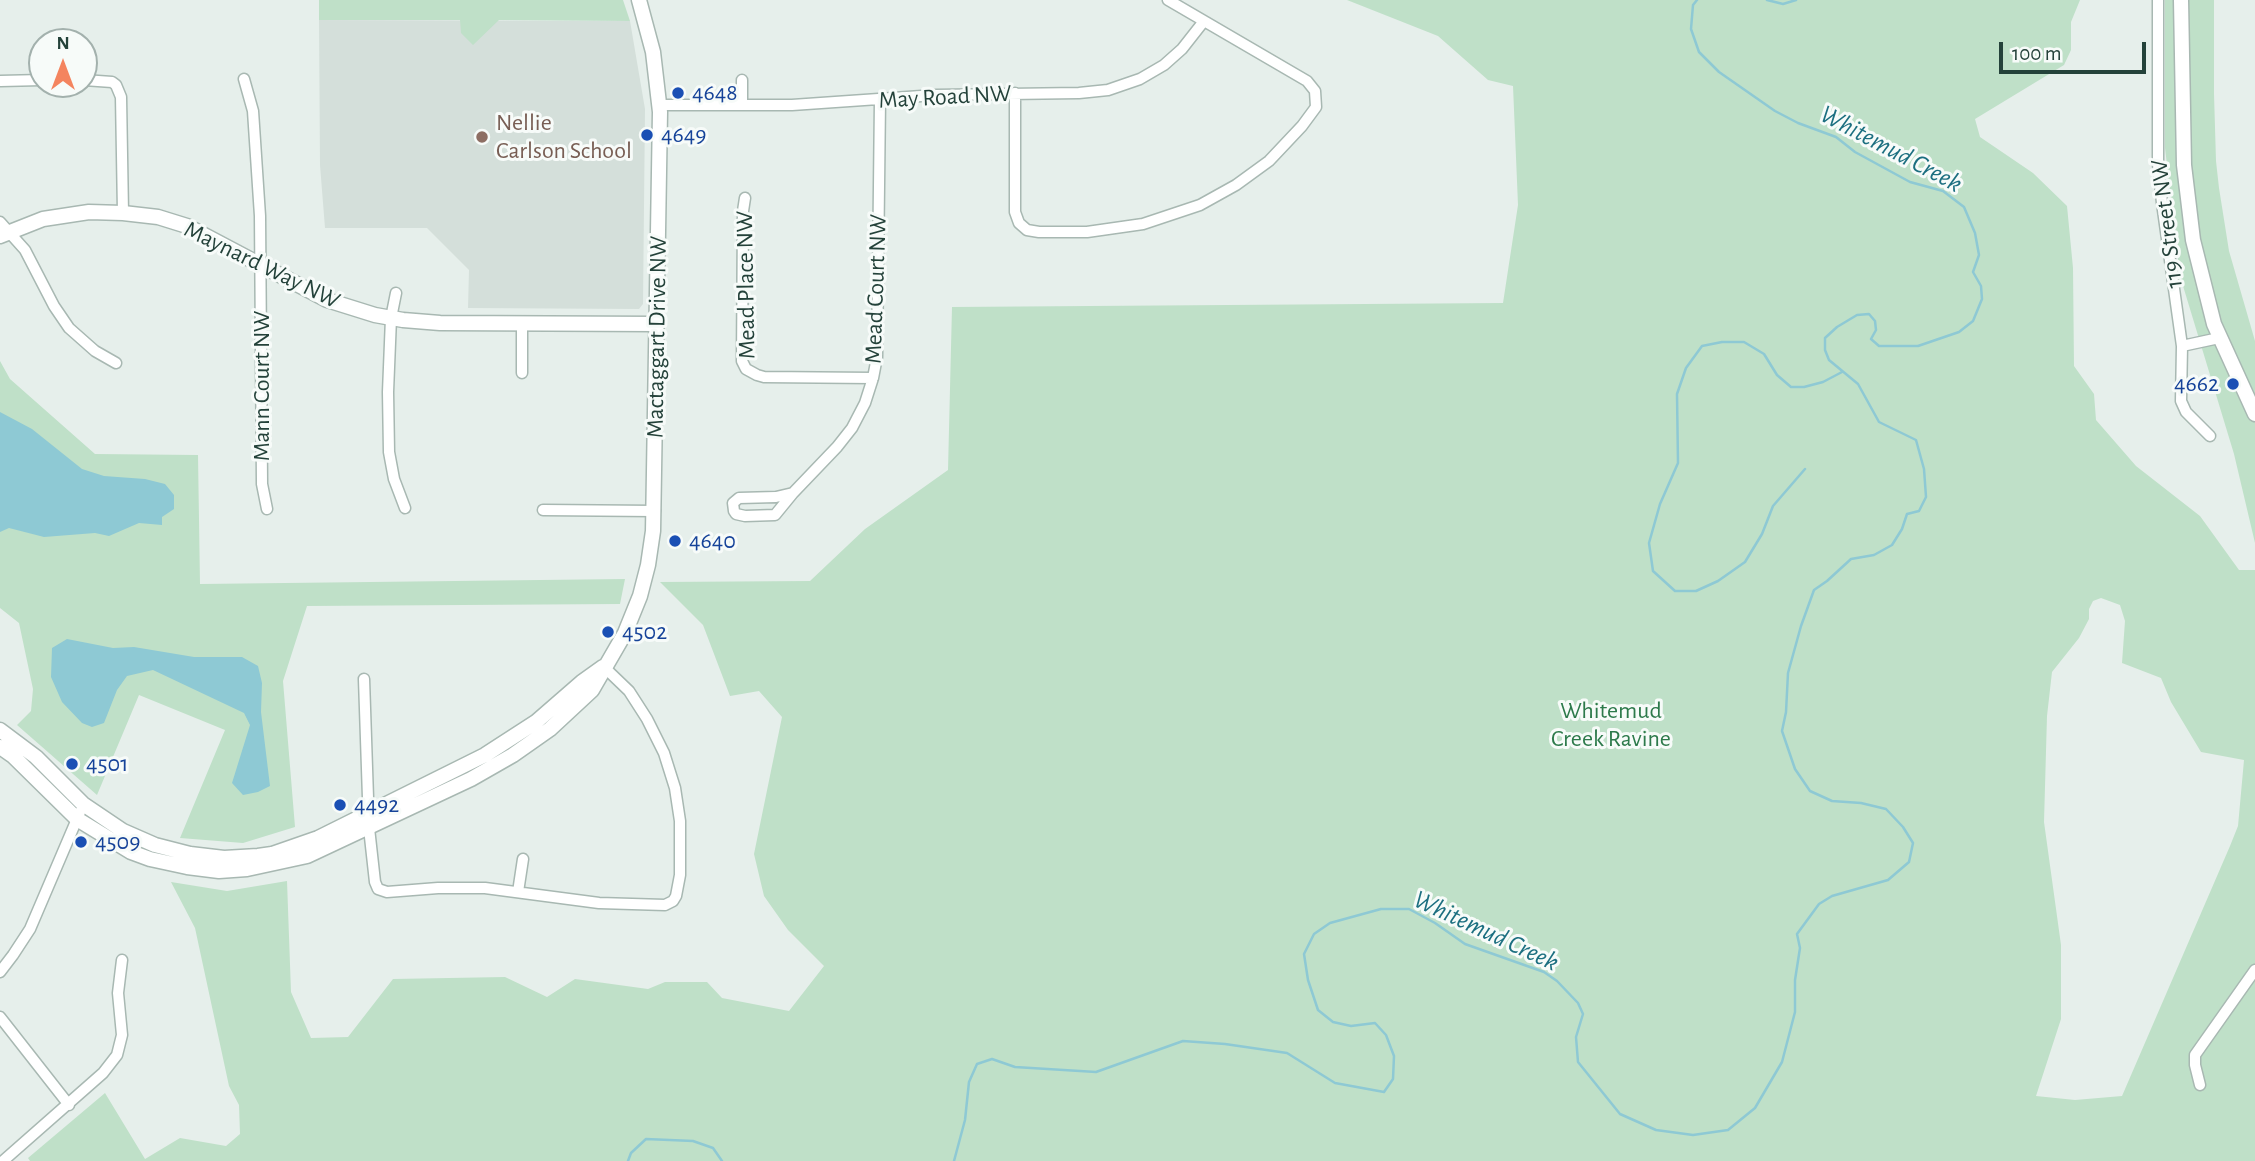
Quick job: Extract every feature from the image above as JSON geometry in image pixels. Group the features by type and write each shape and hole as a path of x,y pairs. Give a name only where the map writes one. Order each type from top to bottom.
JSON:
{"street":[{"name":"Mactaggart Drive NW","path":"0,747 13,756 77,819 115,844 150,859 187,867 219,871 261,867 292,860 369,828 471,779 521,750 550,729 592,690 625,633 640,596 648,565 654,511 660,105 653,52 639,0"},
{"path":"1015,93 1015,212 1024,228 1039,232 1104,231 1175,215 1219,195 1261,168 1284,147 1313,112 1317,103 1315,91 1307,81 1168,0"},
{"name":"119 Street NW","path":"2158,0 2159,172 2182,346 2181,401 2186,412 2210,436"},
{"name":"119 Street NW","path":"2181,0 2182,130 2186,194 2196,258 2220,338 2255,414"},
{"name":"May Road NW","path":"660,105 821,104 936,95 1092,92 1131,83 1153,72 1174,57 1204,21"},
{"name":"Mann Court NW","path":"244,79 253,111 260,216 262,484 267,509"},
{"path":"0,81 28,80"},
{"path":"742,80 743,105"},
{"path":"98,81 112,82 121,97 123,213"},
{"name":"Mead Court NW","path":"793,493 739,498 733,503 734,511 745,516 775,514 837,447 852,428 865,403 877,357 880,100"},
{"name":"Mead Place NW","path":"745,198 742,361 747,369 764,377 873,378"},
{"name":"Maynard Way NW","path":"3,230 58,216 89,212 158,217 187,226 327,300 391,318 440,323 657,324"},
{"path":"3,230 25,250 54,306 69,328 95,351 116,363"},
{"path":"396,293 391,318 389,452 394,479 405,508"},
{"path":"522,323 522,373"},
{"path":"2182,346 2220,338"},
{"path":"542,510 654,511"},
{"name":"Mactaggart Drive NW","path":"0,730 36,757 83,804 123,831 155,845 190,854 224,858 258,856 318,838 496,748 536,722 582,682 604,667"},
{"path":"363,679 369,828 378,889 383,891 457,887 518,891 621,905 665,905 676,896 680,868 680,821 670,770 656,736 637,702 604,667"},
{"path":"0,972 30,929 83,804"},
{"path":"518,891 523,859"},
{"path":"4,1161 69,1105 103,1073 117,1055 122,1035 118,993 122,960"},
{"path":"2200,1085 2194,1065 2195,1055 2255,970"},
{"path":"0,1017 69,1105"}],"shaded area":[{"name":"Nellie Carlson School","path":"319,20 630,21 645,109 643,304 639,309 468,308 469,270 427,228 325,228 320,165"}],"green space":[{"path":"319,0 623,0 630,21 499,20 473,45 461,33 460,20 319,20"},
{"name":"Whitemud Creek Ravine","path":"1347,0 2080,0 2071,22 2071,50 2064,65 1975,119 1980,137 2033,173 2067,206 2073,268 2074,366 2094,394 2096,420 2136,466 2200,516 2239,570 2255,570 2255,1161 30,1161 28,1158 105,1093 145,1159 180,1138 226,1146 240,1134 239,1105 229,1086 195,928 171,882 227,891 287,881 291,992 311,1038 348,1037 393,979 505,977 547,997 575,979 648,989 665,982 707,982 722,998 789,1011 824,966 788,930 764,896 754,854 782,717 759,691 730,696 703,625 660,582 810,581 865,529 948,470 952,307 1503,303 1518,205 1513,86 1488,80 1438,36","holes":["2101,598 2120,605 2125,621 2122,663 2161,678 2171,702 2201,752 2244,760 2238,826 2122,1096 2075,1100 2036,1096 2061,1019 2061,945 2044,822 2047,716 2052,672 2079,638 2089,619 2089,609 2093,601"]},
{"path":"2165,0 2214,0 2214,94 2219,188 2229,251 2255,341 2255,543 2234,454 2180,276 2165,148"},
{"path":"0,361 10,379 95,454 198,455 200,584 625,579 620,604 307,606 283,681 295,827 243,843 180,838 225,730 139,695 97,795 17,725 31,711 33,689 19,623 0,608"}],"water":[{"path":"0,412 32,429 82,469 104,476 145,479 165,484 174,495 174,509 162,517 162,525 139,523 109,536 95,533 44,537 9,528 0,532"},
{"path":"67,639 113,648 134,647 194,657 242,657 258,666 262,683 261,712 270,786 243,795 232,783 250,725 244,713 153,670 127,676 117,690 104,723 92,727 82,723 62,702 51,677 52,648"}],"waterway":[{"name":"Whitemud Creek","path":"954,1161 965,1120 969,1082 977,1064 992,1059 1015,1067 1096,1072 1183,1041 1225,1044 1287,1053 1335,1083 1384,1092 1393,1079 1394,1056 1386,1035 1375,1023 1351,1026 1333,1022 1318,1010 1308,980 1304,954 1314,934 1330,923 1381,909 1409,909 1465,944 1544,972 1557,981 1578,1003 1583,1014 1576,1037 1578,1062 1620,1114 1656,1130 1693,1135 1728,1130 1755,1108 1782,1062 1795,1012 1795,980 1800,948 1797,934 1819,904 1832,896 1888,880 1909,862 1913,843 1903,827 1886,809 1861,803 1832,801 1810,791 1795,769 1782,731 1788,673 1814,590 1851,559 1874,555 1892,545 1907,514 1919,511 1926,497 1924,469 1916,440 1879,422 1858,384 1829,360 1825,350 1825,338 1857,315 1869,314 1875,321 1876,330 1871,339 1879,346 1918,346 1959,332 1973,321 1982,299 1981,286 1973,272 1979,255 1975,233 1964,207 1943,191 1910,182 1855,152 1836,137 1775,111 1719,72 1699,52 1691,29 1693,5 1697,0"},
{"name":"Whitemud Creek","path":"1767,0 1783,4 1796,0"},
{"path":"1805,469 1773,506 1762,534 1745,562 1718,581 1696,591 1675,591 1653,571 1649,543 1660,504 1678,463 1677,394 1686,368 1702,346 1744,342 1764,354 1777,375 1791,387 1823,382 1842,372"},
{"name":"Whitemud Creek","path":"628,1161 631,1153 646,1139 693,1141 713,1148 722,1161"}],"place":[{"name":"4648","path":"678,93"},
{"name":"4649","path":"647,135"},
{"name":"Nellie Carlson School","path":"482,137"},
{"name":"4662","path":"2233,384"},
{"name":"4640","path":"675,541"},
{"name":"4502","path":"608,632"},
{"name":"4501","path":"72,764"},
{"name":"4492","path":"340,805"},
{"name":"4509","path":"81,842"}]}
